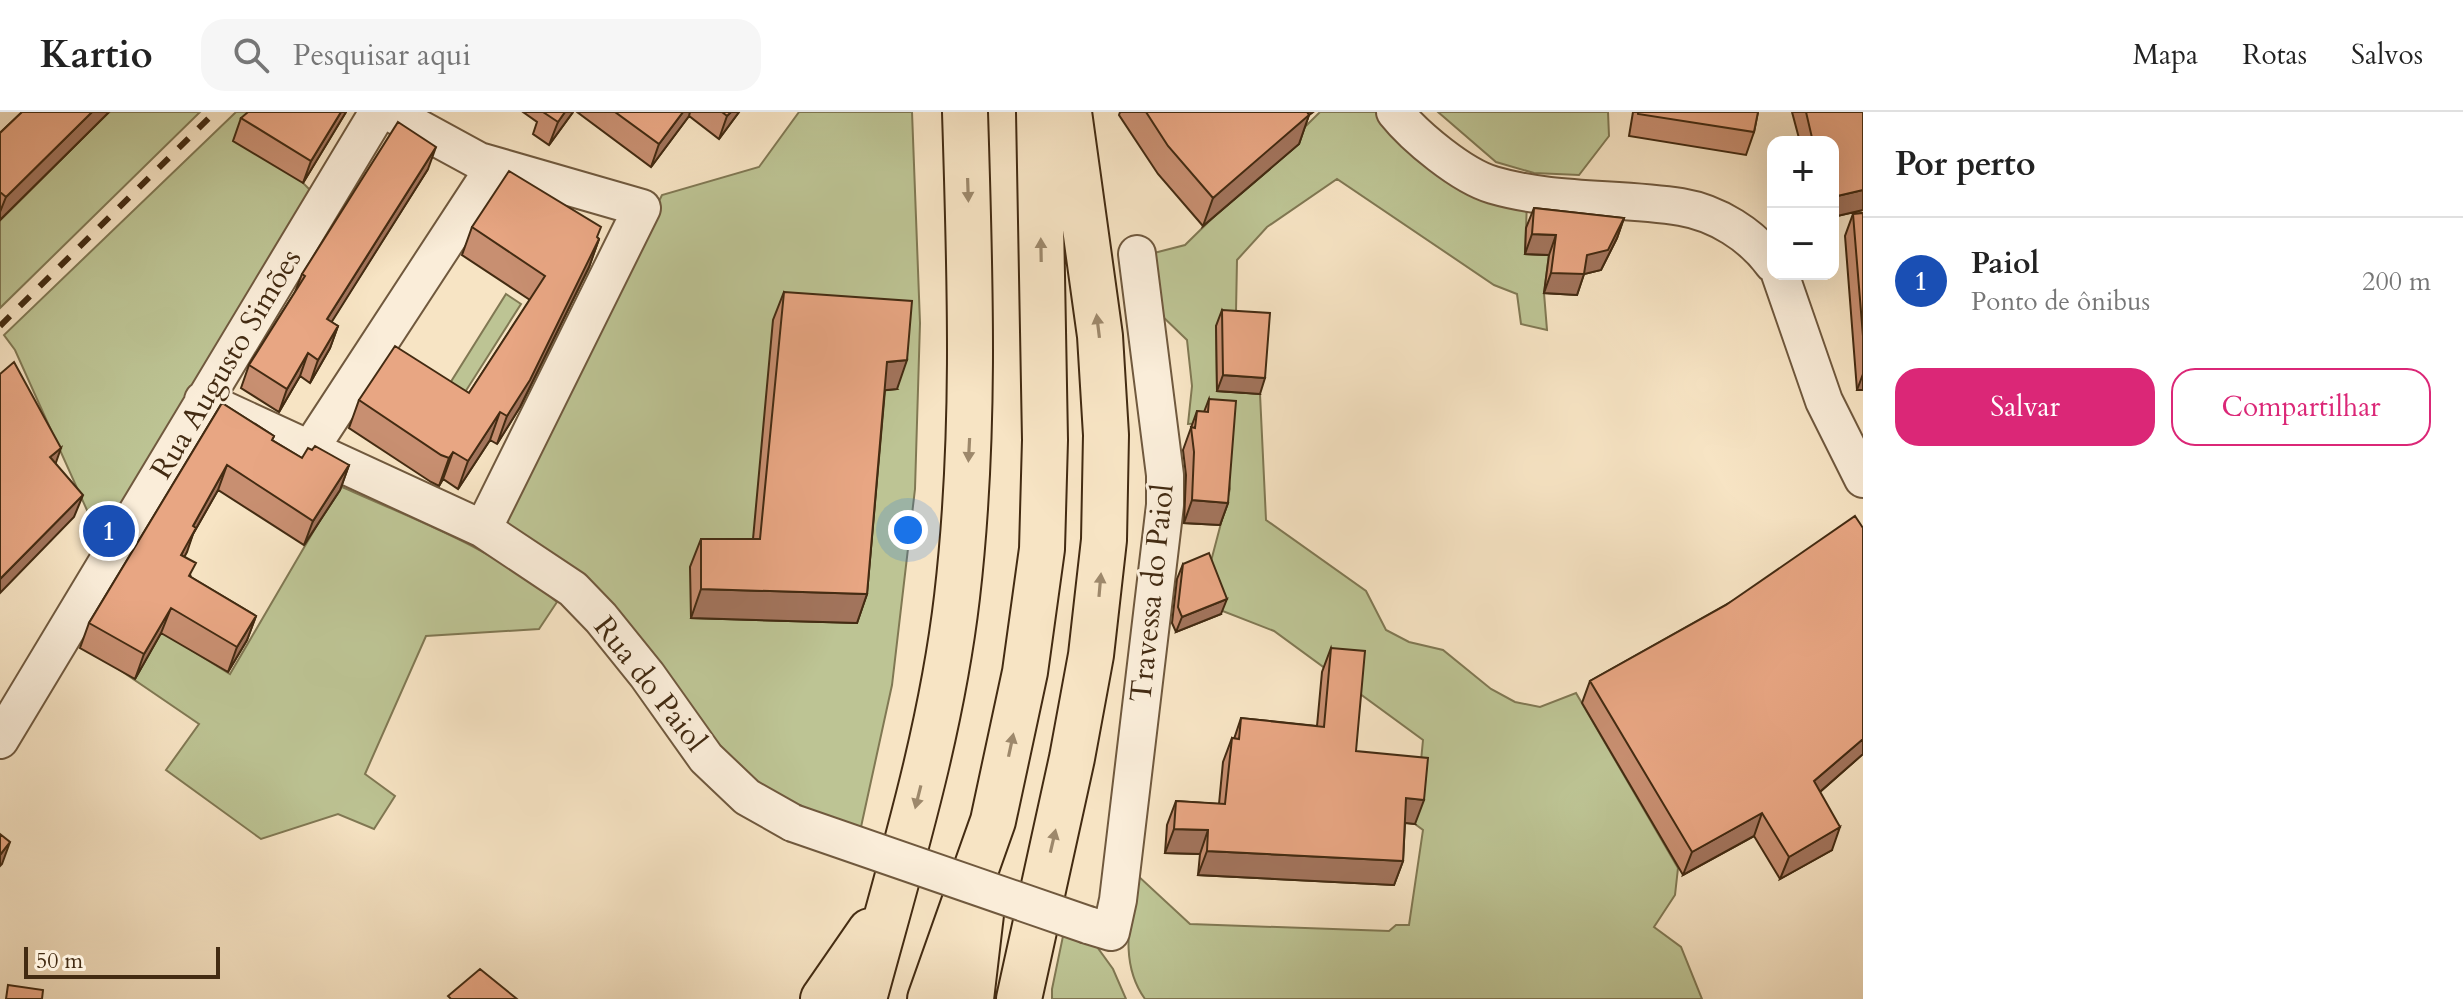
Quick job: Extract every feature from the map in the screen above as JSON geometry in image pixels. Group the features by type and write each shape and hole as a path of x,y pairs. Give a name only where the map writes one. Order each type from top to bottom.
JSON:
{"highway":[{"path":"864,999 919,796 957,600 967,501 971,376 965,112"},
{"path":"971,999 993,821 1025,672 1042,549 1045,440 1039,112"},
{"path":"1019,999 1072,758 1091,655 1104,540 1106,435 1100,336 1069,112"},
{"path":"930,999 993,821"},
{"path":"823,999 864,941 893,891"}],"street":[{"name":"Rua Augusto Simões","path":"0,740 378,112"},
{"path":"389,112 479,161 642,208 483,529"},
{"path":"1395,112 1438,151 1489,184 1571,199 1683,207 1715,218 1744,234 1767,256"},
{"path":"310,449 495,166"},
{"name":"Travessa do Paiol","path":"1100,929 1118,900 1165,505 1165,475 1137,254"},
{"path":"1782,280 1824,401 1863,479"},
{"name":"Rua do Paiol","path":"203,400 483,529 573,589 647,675 706,758 747,797 793,823 1100,929"}],"green space":[{"path":"109,112 200,112 0,308 0,220"},
{"path":"236,112 263,112 303,183 314,194 109,531 95,528 15,350 4,335"},
{"path":"799,112 912,112 920,323 915,489 892,685 861,827 795,810 755,789 611,610 503,519 662,195 759,167"},
{"path":"1320,112 1376,112 1527,202 1525,254 1549,255 1544,293 1547,330 1521,324 1517,294 1494,285 1337,179 1267,227 1237,260 1236,312 1216,326 1217,390 1260,394 1266,520 1366,591 1386,630 1409,642 1443,650 1491,689 1515,702 1540,707 1576,693 1678,868 1675,895 1654,927 1681,947 1702,999 1145,999 1137,985 1128,938 1136,874 1190,924 1389,931 1396,925 1409,925 1423,830 1415,824 1423,740 1274,631 1220,610 1210,565 1230,489 1223,422 1188,424 1192,386 1187,340 1159,313 1150,254 1185,245"},
{"path":"1438,112 1608,112 1609,136 1579,175 1534,173 1496,162"},
{"path":"506,294 521,304 462,397 447,388"},
{"path":"340,486 480,551 533,583 557,602 539,629 426,636 365,774 395,796 374,829 338,814 261,839 166,770 199,724 73,638 86,619 159,630 230,674"},
{"path":"1063,936 1092,940 1113,969 1126,999 1052,999"}],"building":[{"path":"22,112 92,112 6,197 0,192 0,133"},
{"path":"248,112 341,112 311,161 241,118"},
{"path":"543,112 565,112 558,122"},
{"path":"615,112 683,112 659,144"},
{"path":"1146,112 1307,112 1309,115 1213,198 1168,146"},
{"path":"1638,112 1758,112 1754,132"},
{"path":"1806,112 1863,112 1863,190 1839,196 1839,136 1812,136"},
{"path":"398,122 436,147 327,319 338,326 318,360 308,353 287,389 249,365"},
{"path":"509,171 601,227 599,239 530,380 507,416 500,412 468,461 453,452 449,458 359,400 395,346 469,393 545,276 472,227"},
{"path":"1534,208 1624,218 1608,250 1587,255 1584,274 1551,273 1556,235 1532,234"},
{"path":"1863,213 1863,336 1853,214"},
{"path":"784,292 912,301 907,360 887,362 867,594 701,589 701,539 760,539"},
{"path":"1222,310 1270,313 1265,378 1223,375"},
{"path":"14,362 61,448 50,457 83,495 0,579 0,374"},
{"path":"1209,399 1236,401 1228,503 1192,500 1194,452 1191,427 1195,428 1197,411 1208,412"},
{"path":"222,403 302,458 308,448 312,450 315,446 349,465 313,521 227,465 193,526 196,528 181,555 196,563 189,576 256,616 237,647 171,608 144,654 89,623"},
{"path":"1855,516 1863,528 1863,739 1814,781 1840,827 1789,857 1762,813 1692,852 1590,681 1726,605"},
{"path":"1209,553 1227,599 1182,617 1178,607 1183,564"},
{"path":"1331,648 1365,651 1356,751 1428,758 1424,800 1406,798 1403,861 1207,851 1208,830 1174,829 1176,801 1225,804 1232,738 1239,739 1241,718 1324,727"},
{"path":"0,834 10,842 0,855"},
{"path":"480,969 517,999 451,999 448,996"},
{"path":"8,985 43,990 42,999 6,999"}],"railway":[{"path":"0,326 215,112"}],"place":[{"name":"Paiol","path":"109,531"}]}
